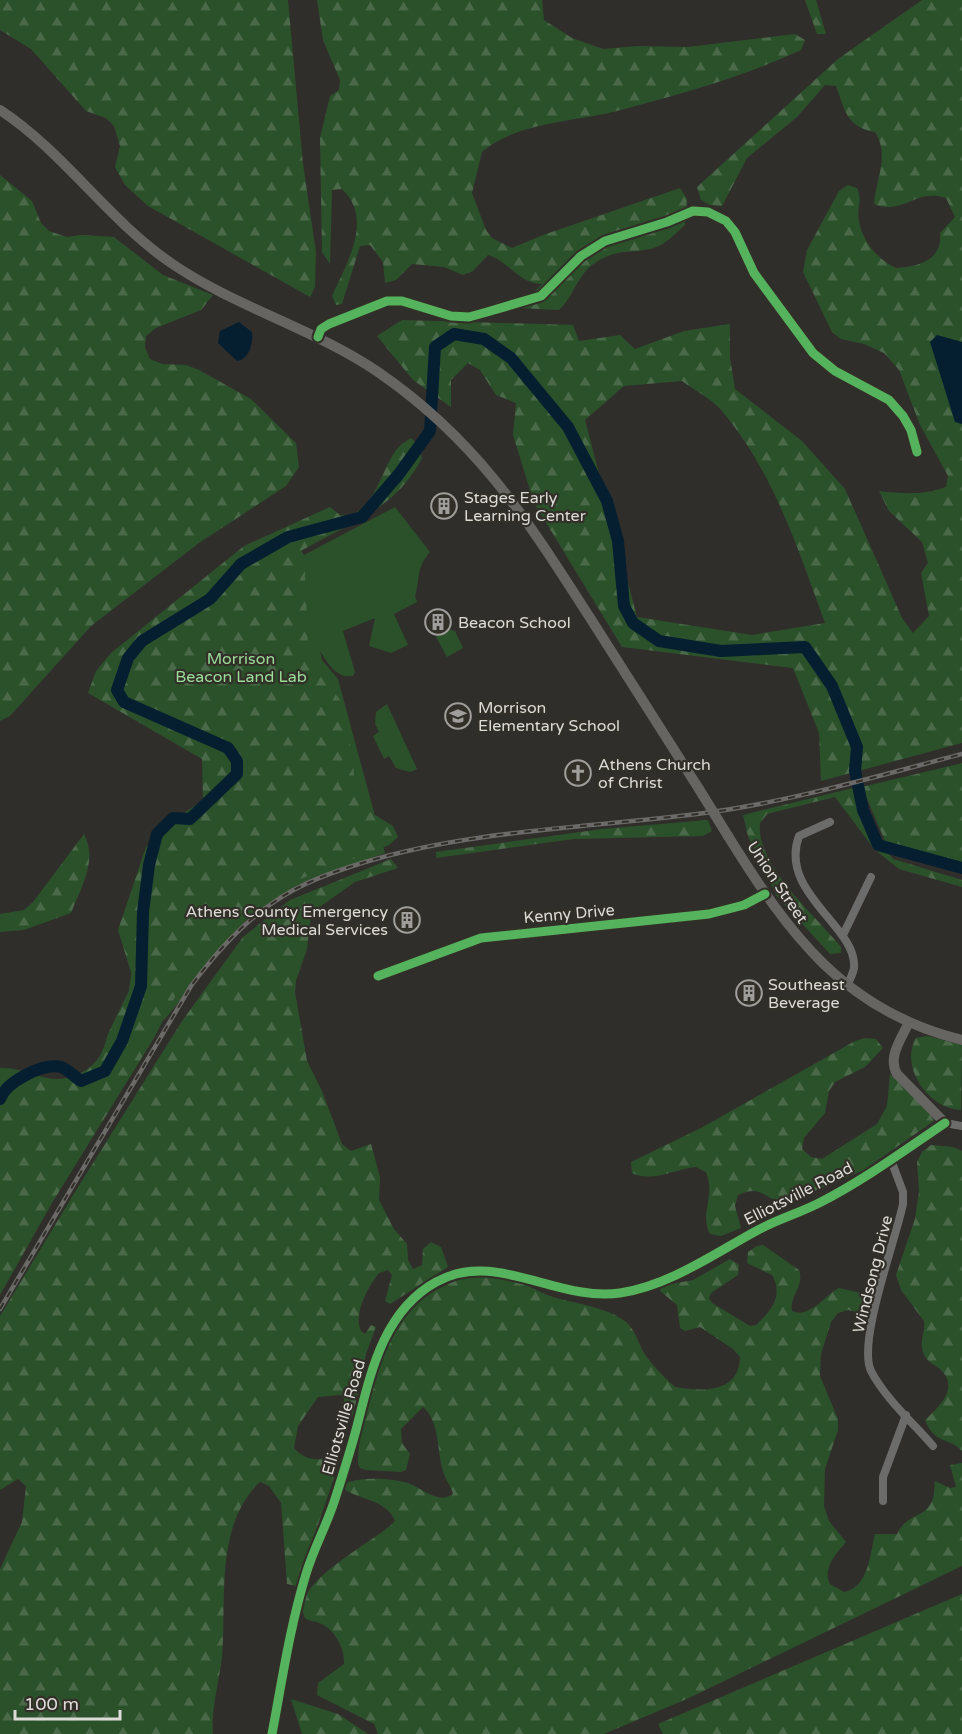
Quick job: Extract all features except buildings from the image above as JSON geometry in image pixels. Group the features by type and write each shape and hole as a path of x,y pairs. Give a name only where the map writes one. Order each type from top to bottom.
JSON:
{"main road":[{"name":"Union Street","path":"0,110 41,142 135,235 172,264 212,287 318,337 377,371 412,396 449,429 510,496 787,925 847,986 875,1006 909,1022 962,1040"},
{"path":"909,1022 892,1059 893,1066 897,1074 945,1123"},
{"name":"Elliotsville Road","path":"272,1734 288,1647 304,1578 337,1495 374,1359 390,1330 412,1300 445,1278 477,1270 507,1273 545,1286 579,1293 619,1293 633,1290 709,1258 759,1229 822,1202 891,1160 945,1123"}],"street":[{"path":"318,337 321,329 329,324 387,301 402,301 451,316 469,317 541,296 556,284 581,256 605,242 693,211 708,212 726,221 735,232 754,273 813,353 836,371 889,400 903,416 911,430 917,452"},
{"path":"830,822 799,836 794,849 795,861 810,895 824,916 843,935 851,954 854,968 847,986"},
{"path":"843,935 871,877"},
{"name":"Kenny Drive","path":"378,976 481,938 506,933 709,914 750,903 765,894"},
{"path":"945,1123 962,1126"},
{"name":"Windsong Drive","path":"891,1160 903,1192 903,1204 877,1300 867,1358 877,1381 933,1446"},
{"path":"883,1501 883,1477 906,1415"}],"green space":[{"path":"0,0 288,0 303,164 316,252 315,287 310,297 148,206 125,185 115,167 120,146 114,126 106,118 86,111 31,49 0,30"},
{"path":"317,0 542,0 544,20 572,38 603,49 638,46 687,47 795,34 805,40 801,50 732,77 613,112 527,129 496,142 482,152 472,193 486,230 492,238 512,248 543,235 680,188 687,199 685,225 673,236 659,246 610,255 592,265 582,275 559,310 518,308 542,284 527,280 488,255 473,271 463,275 444,267 412,264 396,280 385,283 383,262 370,245 360,246 342,304 336,305 332,296 350,256 357,227 356,214 351,201 342,189 332,190 330,264 322,252 320,138 330,96 339,90 340,80 323,40"},
{"path":"805,0 816,0 826,34 817,34"},
{"path":"922,0 962,0 962,743 821,781 819,733 793,668 622,647 534,503 513,435 516,403 496,395 480,370 468,363 451,380 451,407 413,380 377,336 402,320 573,325 579,341 620,335 635,349 684,331 730,324 730,358 735,389 802,441 845,489 902,618 913,633 929,616 921,573 928,563 922,542 889,511 879,491 922,493 946,487 948,476 920,425 899,370 884,353 864,344 841,339 832,332 803,272 807,250 839,191 848,185 857,188 859,193 859,221 867,243 883,260 896,268 920,264 933,256 940,242 940,233 955,217 946,198 925,196 893,207 874,204 882,158 879,141 875,132 865,130 852,122 836,86 825,85 797,117 747,158 722,206 710,205 701,200 697,187 838,59","holes":["682,381 722,411 756,460 783,512 825,623 752,635 637,617 585,420 624,386"]},
{"path":"0,175 32,201 41,223 49,231 67,237 81,235 114,237 163,275 213,295 201,310 156,328 146,336 145,347 150,359 162,364 186,365 199,370 251,399 296,443 299,467 286,486 199,543 91,626 10,716 0,721"},
{"name":"Morrison Beacon Land Lab","path":"411,438 419,446 422,458 398,491 368,514 299,552 305,573 308,649 325,681 345,706 355,781 362,807 393,826 398,837 389,845 300,879 242,917 180,987 154,1038 52,1203 0,1295 0,1068 61,1079 83,1072 100,1056 109,1032 134,982 118,930 146,847 203,801 202,759 88,693 96,671 111,653 244,546 330,507 340,515 352,515 361,509 376,490 393,455"},
{"name":"Morrison Beacon Land Lab","path":"395,507 430,552 420,569 415,596 417,602 394,614 408,645 391,653 369,646 375,618 343,631 355,672 353,676 337,672 329,665 320,651 322,660 338,679 385,853 305,883 245,921 165,1019 124,1021 154,832 207,798 212,743 291,533 304,555"},
{"path":"448,629 455,631 463,648 447,657 436,637 437,634"},
{"path":"387,704 417,769 410,772 396,768 389,756 384,759 373,736 379,732 375,724 376,712"},
{"path":"962,763 962,864 888,848 862,787"},
{"path":"853,788 868,815 875,838 893,859 962,880 962,887 899,869 874,849 835,797 767,814 760,823 761,839 767,856 790,889 841,947 841,953 830,954 776,895 748,836 743,815"},
{"path":"708,820 712,831 703,836 574,839 436,858 436,852 602,829"},
{"path":"84,834 88,844 89,864 71,913 24,930 0,932 0,914 24,910 33,902"},
{"path":"391,859 398,868 355,882 318,908 311,916 307,949 296,981 295,992 307,1061 322,1091 342,1144 351,1151 371,1144 380,1177 379,1200 394,1229 407,1244 408,1260 413,1269 422,1265 423,1249 431,1242 441,1247 448,1267 390,1304 385,1301 392,1275 388,1270 379,1273 366,1293 360,1309 361,1331 365,1334 371,1325 376,1327 366,1354 353,1416 348,1420 344,1416 344,1399 341,1395 318,1397 298,1426 294,1448 308,1458 325,1459 333,1467 334,1478 297,1586 287,1584 281,1503 269,1486 260,1482 245,1500 235,1520 229,1542 224,1588 222,1657 214,1705 213,1734 0,1734 0,1569 22,1522 26,1486 18,1479 0,1490 0,1316 182,1021 243,937 290,900"},
{"path":"927,1036 962,1045 961,1110 949,1108 938,1102 928,1094 914,1073 911,1061 912,1049 916,1038"},
{"path":"865,1038 876,1039 883,1048 865,1067 835,1082 829,1091 825,1113 804,1138 802,1149 811,1157 822,1159 877,1124 887,1106 890,1074 929,1112 934,1121 862,1171 788,1202 753,1191 738,1195 735,1206 741,1228 721,1236 710,1234 707,1226 709,1181 706,1172 696,1167 648,1177 632,1173 631,1162 701,1128 855,1041"},
{"path":"931,1145 953,1147 962,1151 962,1451 952,1443 933,1434 925,1420 944,1398 947,1392 947,1379 943,1372 924,1356 922,1344 924,1321 901,1290 896,1275 915,1219 919,1191 917,1162 922,1152"},
{"path":"763,1245 799,1270 800,1281 792,1311 805,1312 839,1288 861,1293 867,1301 868,1311 864,1314 848,1310 838,1313 831,1322 821,1354 820,1376 838,1419 838,1430 825,1469 824,1506 829,1521 846,1542 834,1556 829,1567 830,1584 844,1592 859,1584 870,1560 875,1534 897,1534 901,1527 925,1511 933,1499 935,1481 950,1488 956,1487 950,1465 962,1463 962,1566 689,1698 604,1734 378,1734 374,1724 317,1695 318,1683 344,1664 344,1658 334,1634 319,1623 305,1618 303,1605 309,1591 336,1564 395,1521 391,1514 380,1505 344,1489 346,1483 367,1479 390,1480 410,1484 441,1498 453,1494 441,1464 432,1420 423,1407 401,1429 402,1443 410,1454 406,1470 401,1472 366,1470 360,1468 358,1463 363,1425 374,1382 391,1340 411,1309 425,1297 452,1282 480,1274 508,1277 544,1294 597,1308 622,1319 633,1330 647,1357 675,1387 716,1388 733,1378 738,1369 740,1357 733,1349 700,1327 685,1331 680,1328 677,1305 660,1291 661,1286 693,1280 730,1259 739,1265 738,1275 711,1293 709,1298 712,1303 750,1326 756,1325 771,1309 777,1290 772,1275 747,1263 748,1252"},
{"path":"962,1594 962,1734 663,1734 658,1724"},
{"path":"291,1699 338,1714 368,1734 302,1734"}],"water":[{"path":"239,322 252,332 252,336 248,354 237,361 218,343 220,331"},
{"path":"937,335 962,342 962,424 955,422 930,342"}],"waterway":[{"path":"0,1099 9,1086 17,1080 44,1068 61,1067 81,1081 105,1071 122,1041 141,986 143,912 149,865 157,834 173,818 190,819 237,774 237,761 228,748 124,702 117,690 128,658 142,641 210,599 241,564 288,537 362,517 399,474 430,431 435,347 454,334 484,339 511,358 568,427 607,501 618,541 624,606 633,623 659,641 721,651 805,647 832,686 857,747 855,771 863,810 878,845 962,868"}],"railway":[{"path":"0,1309 191,986 219,951 240,930 284,895 329,874 406,851 488,836 730,809 830,788 962,754"}],"cycle path":[{"path":"318,337 321,329 329,324 387,301 402,301 451,316 469,317 541,296 581,256 605,241 667,222 693,211 708,212 726,221 735,232 754,273 813,353 835,371 889,400 903,416 911,430 917,452"},
{"path":"378,976 481,938 709,914 744,905 765,894"},
{"path":"272,1734 300,1594 309,1564 336,1496 373,1367 391,1328 403,1310 418,1295 436,1282 459,1273 481,1271 504,1273 596,1294 620,1293 638,1289 691,1268 766,1226 813,1206 853,1184 945,1123"}],"place":[{"name":"Stages Early Learning Center","path":"444,506"},
{"name":"Beacon School","path":"438,622"},
{"name":"Morrison Elementary School","path":"458,716"},
{"name":"Athens Church of Christ","path":"578,773"},
{"name":"Athens County Emergency Medical Services","path":"407,920"},
{"name":"Southeast Beverage","path":"749,993"}]}
